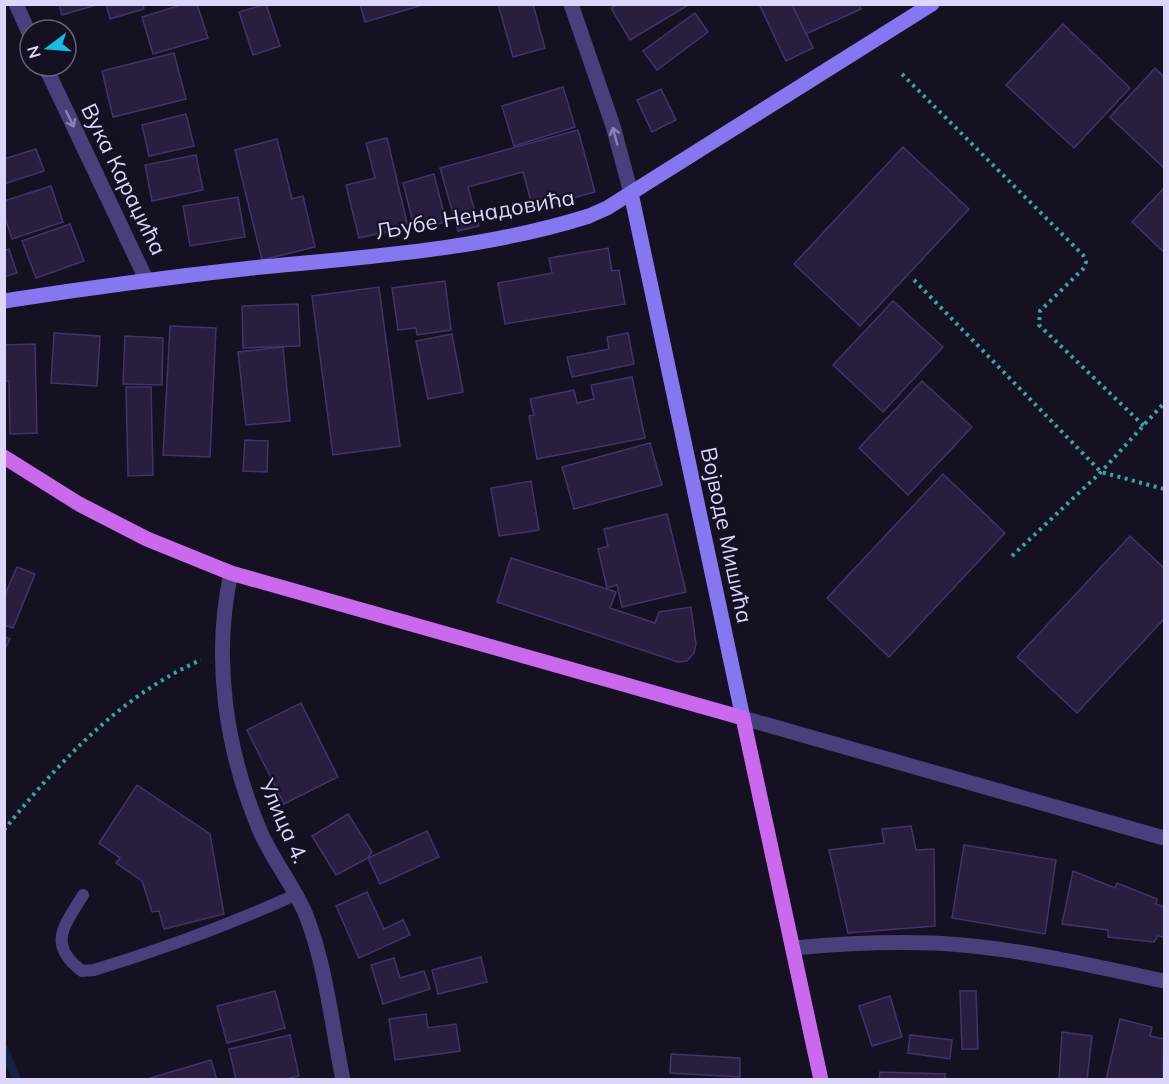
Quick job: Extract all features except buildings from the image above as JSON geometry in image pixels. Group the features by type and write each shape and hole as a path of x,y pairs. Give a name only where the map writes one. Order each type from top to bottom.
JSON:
{"main road":[{"path":"4,457 79,504 147,538 231,573 743,718"},
{"name":"Војводе Мишића","path":"743,718 821,1080"}],"street":[{"path":"16,4 22,18"},
{"name":"Војводе Мишића","path":"571,4 613,126 630,193 743,718"},
{"name":"Љубе Ненадовића","path":"4,302 147,279 354,258 467,243 583,218 607,208 932,4"},
{"name":"Вука Караџића","path":"51,78 147,279"},
{"name":"Улица 4.","path":"231,573 223,611 222,652 227,717 243,787 265,842 306,916 318,956 343,1080"},
{"path":"743,718 1164,838"},
{"path":"793,948 877,942 963,945 1064,960 1164,981"}],"lane":[{"path":"83,895 61,931 61,941 69,959 82,971 94,970 173,946 232,924 295,895"}],"path":[{"path":"902,74 1083,255 1086,262 1084,268 1040,311 1039,325 1144,426"},
{"path":"914,280 1101,472 1164,489"},
{"path":"1012,556 1101,472 1164,403"},
{"path":"4,830 51,777 117,711 162,679 222,652"}],"waterway":[{"path":"4,1049 17,1080"}]}
